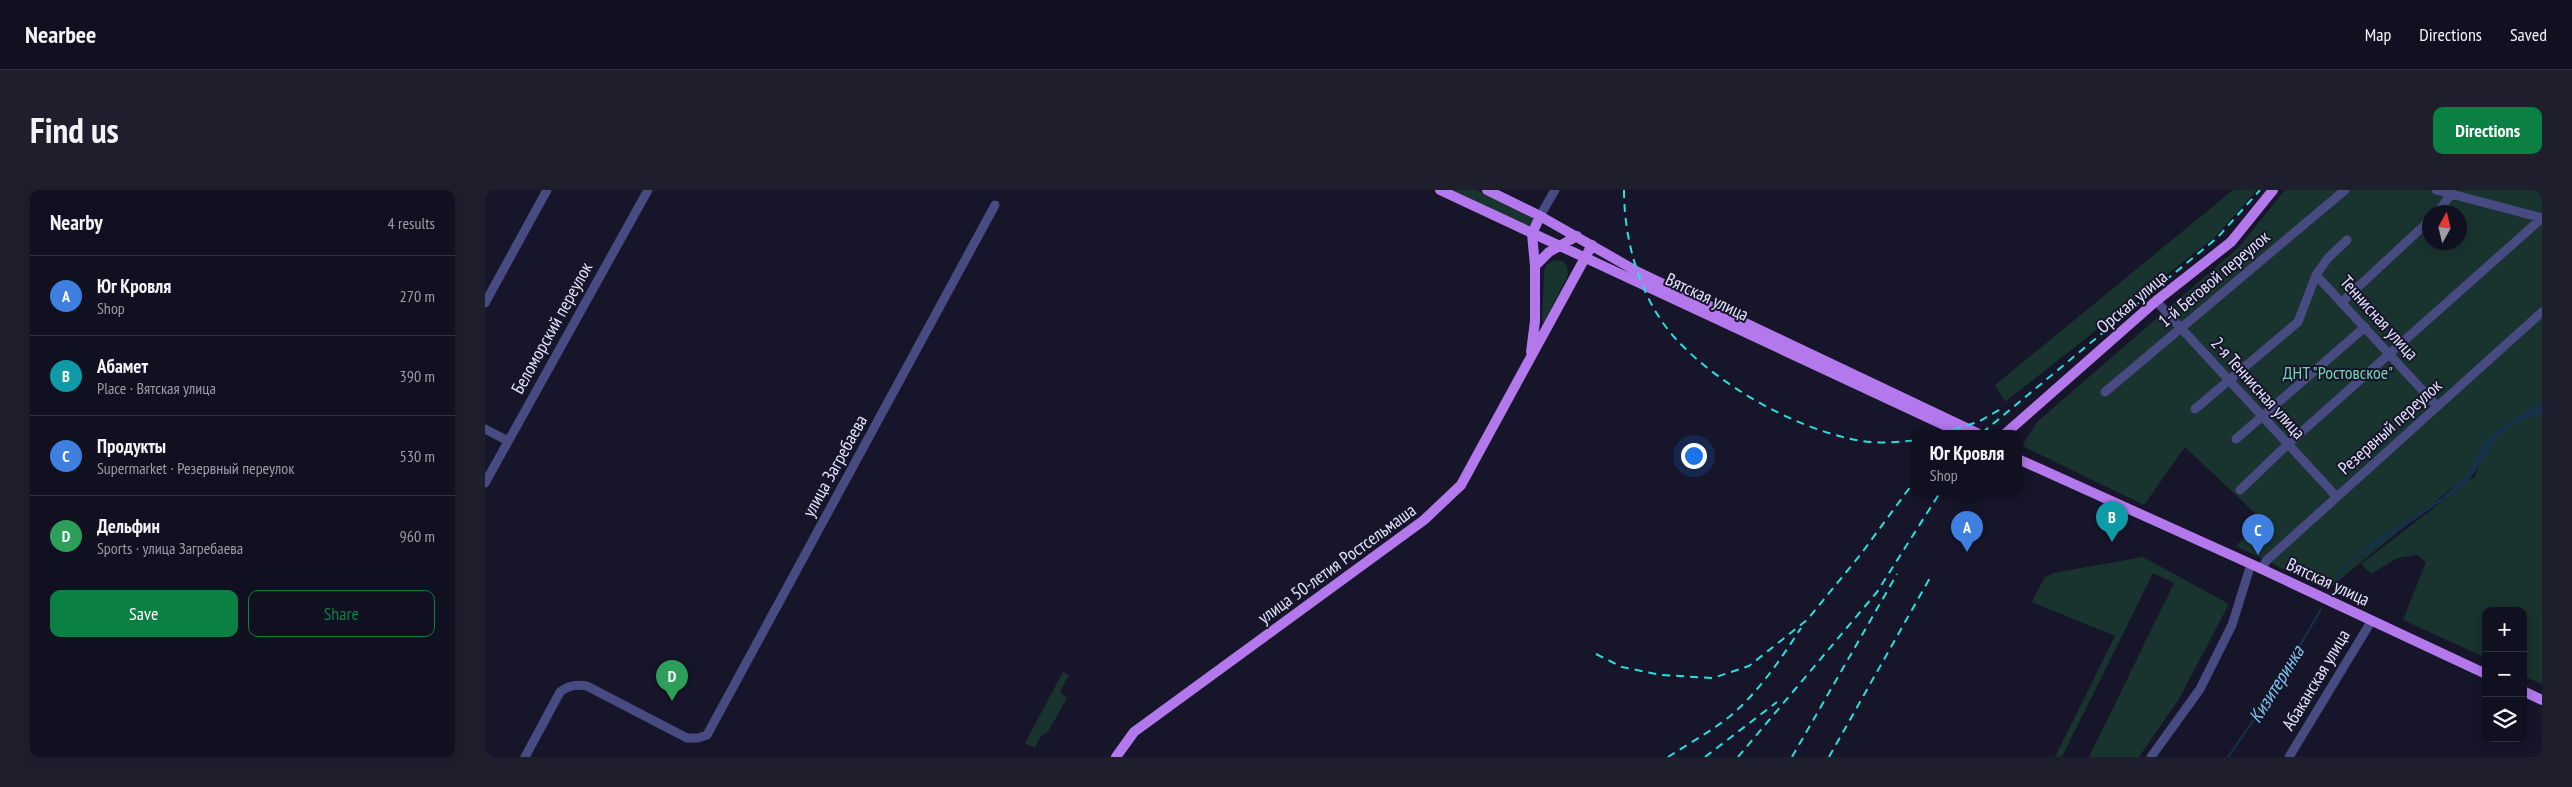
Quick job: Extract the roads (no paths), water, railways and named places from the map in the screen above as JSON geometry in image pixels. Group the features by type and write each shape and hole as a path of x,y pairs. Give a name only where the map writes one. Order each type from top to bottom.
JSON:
{"main road":[{"name":"Вятская улица","path":"1440,190 1558,247 1954,430"},
{"name":"Вятская улица","path":"1487,190 1541,216 1638,272 1971,430"},
{"name":"Орская улица","path":"2009,430 2156,301 2231,242 2273,190"},
{"path":"1531,356 1535,321 1535,266 1532,234 1541,216"},
{"path":"1535,266 1541,259 1577,236"},
{"name":"улица 50-летия Ростсельмаша","path":"1116,757 1134,732 1417,526 1445,502 1461,485 1592,244"},
{"name":"Вятская улица","path":"2022,461 2251,564 2482,672"},
{"path":"2527,693 2542,700"}],"street":[{"path":"485,303 547,190"},
{"name":"Беломорский переулок","path":"485,483 648,190"},
{"path":"1541,216 1555,190"},
{"name":"1-й Беговой переулок","path":"2105,392 2345,190"},
{"path":"2436,190 2542,218"},
{"path":"2443,205 2451,194"},
{"name":"улица Загребаева","path":"525,757 560,692 577,684 587,686 687,738 698,738 707,735 995,205"},
{"path":"2240,490 2287,444 2390,355 2542,218"},
{"path":"2343,301 2422,228"},
{"path":"2195,409 2298,322 2317,275 2328,258 2347,240"},
{"name":"Теннисная улица","path":"2317,275 2343,301 2437,406"},
{"name":"2-я Теннисная улица","path":"2156,301 2336,496"},
{"name":"Резервный переулок","path":"2261,569 2267,560 2336,496 2542,312"},
{"path":"2236,439 2365,327"},
{"path":"485,429 508,441"},
{"path":"2151,757 2200,689 2232,625 2251,564"},
{"name":"Абаканская улица","path":"2289,757 2372,620"}],"water":[{"path":"2542,402 2542,413 2516,423 2497,438 2474,474 2463,487 2350,563 2341,572 2340,579 2337,578 2339,570 2369,544 2443,497 2468,474 2483,443 2504,425"}],"waterway":[{"name":"Кизитеринка","path":"2228,757 2275,689 2321,609"}],"railway":[{"path":"1624,190 1627,229 1636,268 1643,287 1663,323 1692,355 1733,387 1756,401 1804,424 1828,433 1859,441 1912,440"},
{"path":"1986,430 2218,237 2260,190"},
{"path":"1950,430 1978,422 2004,407"},
{"path":"1596,654 1622,667 1661,675 1713,678 1749,666 1807,620 1861,554 1912,484"},
{"path":"1738,757 1877,592 1938,495"},
{"path":"1792,757 1897,574"},
{"path":"1829,757 1931,576"},
{"path":"1668,757 1714,728 1740,707 1768,675 1801,628"},
{"path":"1705,757 1777,702"}],"place":[{"name":"Абамет","path":"2112,542"},
{"name":"Юг Кровля","path":"1967,552"},
{"name":"Продукты","path":"2258,555"},
{"name":"Дельфин","path":"672,701"}],"park label":[{"name":"ДНТ \"Ростовское\"","path":"2338,373"}]}
